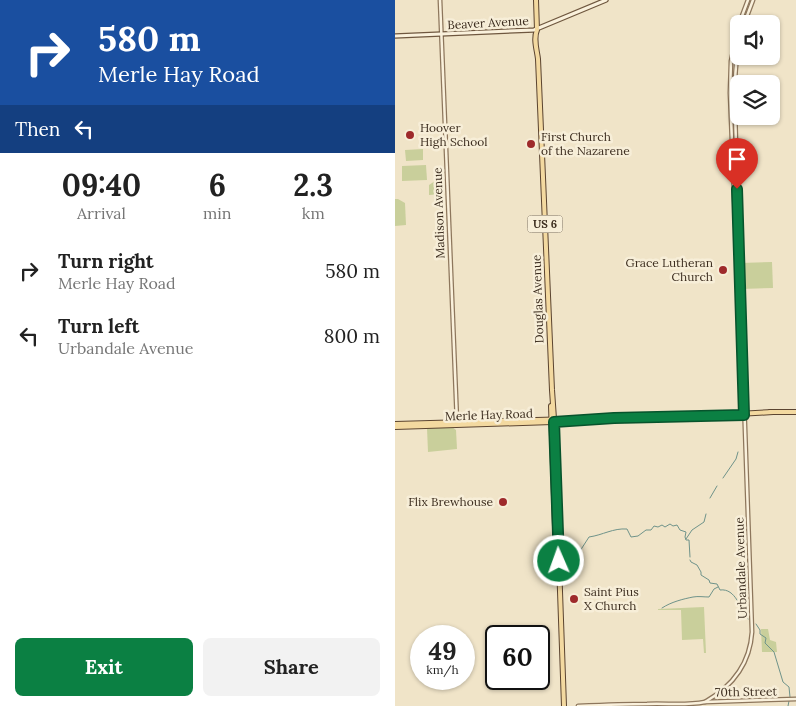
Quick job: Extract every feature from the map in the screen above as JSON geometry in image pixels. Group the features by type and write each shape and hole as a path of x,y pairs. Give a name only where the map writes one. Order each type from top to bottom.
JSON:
{"main road":[{"name":"Douglas Avenue","path":"536,0 564,706"},
{"name":"Beaver Avenue","path":"395,36 537,31 606,0"},
{"name":"Merle Hay Road","path":"395,426 796,412"}],"street":[{"name":"Madison Avenue","path":"439,0 457,424"},
{"name":"Urbandale Avenue","path":"742,15 748,0"},
{"path":"747,15 753,0"},
{"name":"Urbandale Avenue","path":"731,65 730,94 744,413"},
{"name":"Urbandale Avenue","path":"705,702 725,688 739,672 746,661 751,645 752,629 734,91 736,65"},
{"name":"70th Street","path":"578,706 648,704 671,706 705,702 796,699"}],"green space":[{"path":"423,149 423,160 406,161 405,150"},
{"path":"426,165 427,180 402,181 402,166"},
{"path":"435,181 442,181 442,194 429,195 429,185"},
{"path":"395,199 405,203 406,225 395,226"},
{"path":"772,262 773,288 741,289 740,263"},
{"path":"452,427 456,430 457,449 428,452 427,428"},
{"path":"704,607 706,653 704,653 703,639 682,640 681,610 658,610 658,609"},
{"path":"761,629 768,629 770,640 776,642 777,652 762,652"}],"waterway":[{"path":"723,478 736,459 738,452"},
{"path":"710,498 717,486"},
{"path":"686,539 692,530 704,522 706,514"},
{"path":"574,551 580,551 589,537 622,529 627,529 631,537 638,536 646,530 651,530 654,526 662,525 665,527 670,524 673,526 677,525 680,530 686,532 685,537 686,540 689,540 690,557"},
{"path":"690,560 697,565 701,575 709,580 710,583 717,584 720,590 730,592 734,596 748,619"},
{"path":"662,608 673,602 685,599 709,597 714,589 718,587"},
{"path":"756,624 760,634 766,638 765,643 774,652 783,682 789,687 790,697"},
{"path":"788,706 789,701"}],"place":[{"name":"Hoover High School","path":"410,135"},
{"name":"First Church of the Nazarene","path":"531,144"},
{"name":"Grace Lutheran Church","path":"723,270"},
{"name":"Flix Brewhouse","path":"503,502"},
{"name":"Saint Pius X Church","path":"574,599"}],"route":[{"path":"559,561 554,422 692,415 744,415 745,413 737,189"}]}
